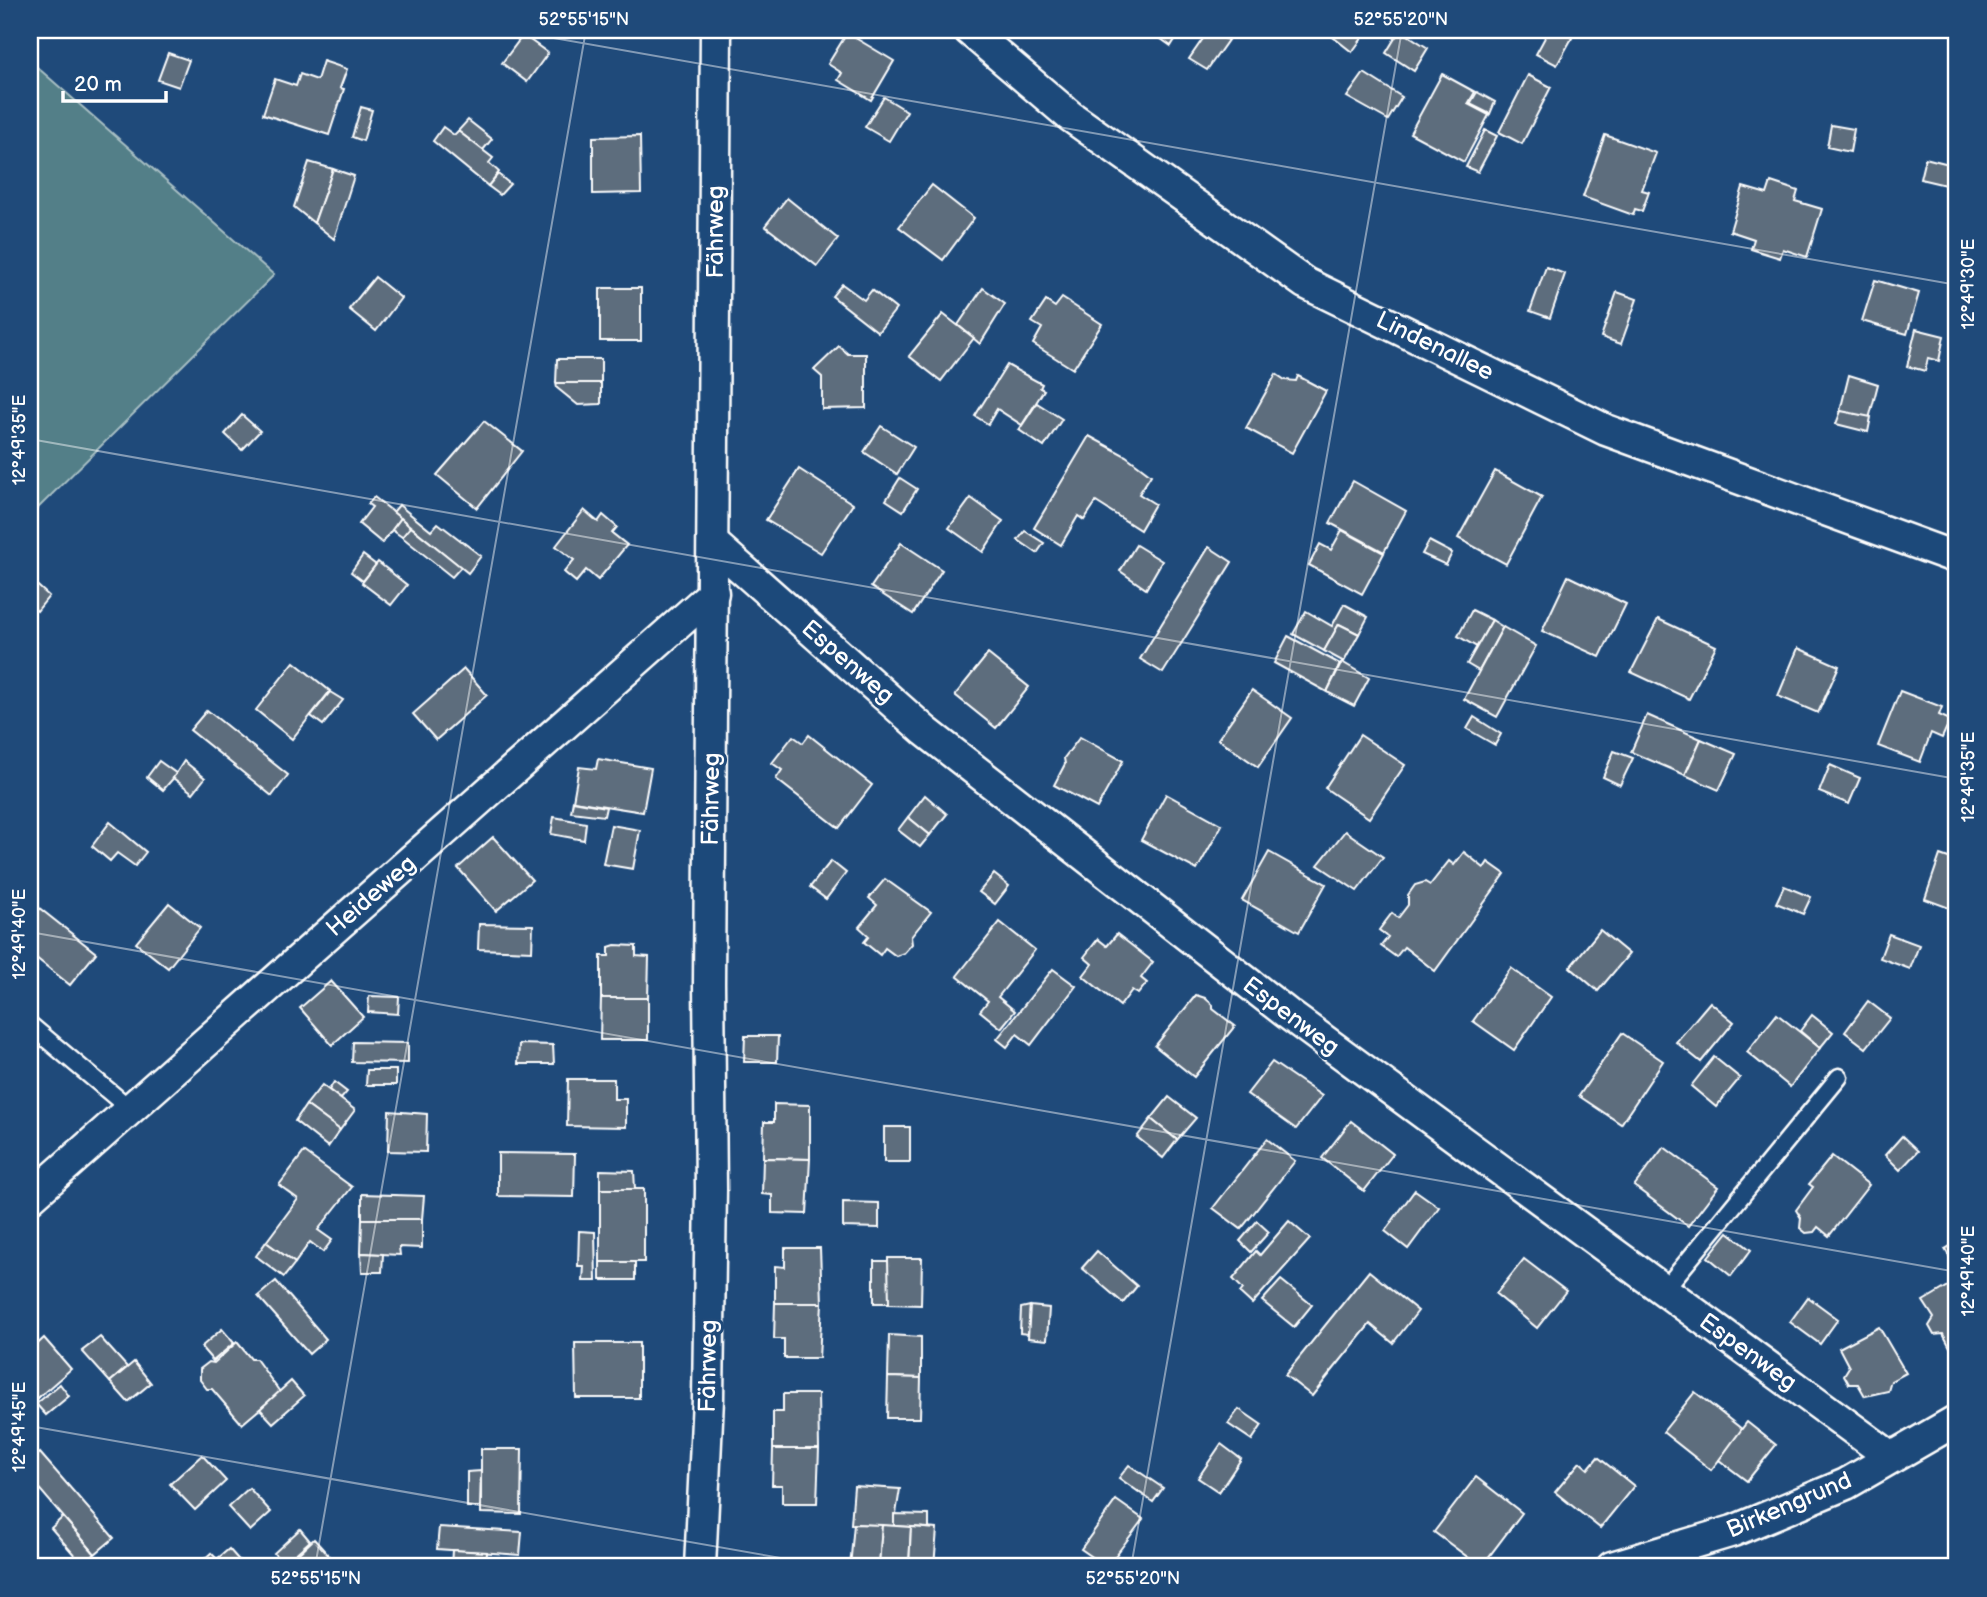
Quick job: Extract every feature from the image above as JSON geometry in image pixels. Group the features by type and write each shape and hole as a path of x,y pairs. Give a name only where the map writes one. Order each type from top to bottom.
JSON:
{"street":[{"name":"Fährweg","path":"699,1567 709,1315 716,30"},
{"name":"Lindenallee","path":"970,30 1070,116 1306,283 1606,430 1957,558"},
{"name":"Espenweg","path":"714,544 925,731 1287,1014 1891,1457"},
{"name":"Heideweg","path":"30,1198 713,593"},
{"name":"Birkengrund","path":"1612,1567 1733,1531 1846,1484 1957,1420"}],"lane":[{"path":"30,1025 130,1109"},
{"path":"1664,1290 1839,1077"}],"green space":[{"path":"30,61 274,275 30,516"}],"building":[{"path":"1156,30 1181,30 1171,46 1154,34"},
{"path":"1209,30 1228,40 1207,70 1189,59"},
{"path":"1324,30 1354,30 1363,37 1352,52"},
{"path":"1400,30 1428,48 1414,71 1386,53"},
{"path":"1549,30 1568,30 1566,34 1572,38 1557,65 1536,54"},
{"path":"847,33 894,61 871,100 838,80 842,73 828,64"},
{"path":"523,35 548,53 527,82 502,63"},
{"path":"168,53 189,60 179,87 158,80"},
{"path":"323,61 347,69 340,88 344,89 329,135 263,114 275,79 296,86 300,74 317,80"},
{"path":"1364,73 1402,97 1388,120 1347,97"},
{"path":"1442,74 1475,92 1468,104 1489,115 1464,162 1410,133"},
{"path":"1528,75 1551,87 1522,144 1499,132"},
{"path":"1477,92 1495,102 1490,114 1470,104"},
{"path":"884,97 907,111 889,141 865,127"},
{"path":"361,107 372,110 363,141 352,137"},
{"path":"468,120 492,139 483,150 458,131"},
{"path":"1831,125 1854,129 1850,152 1827,147"},
{"path":"443,127 454,135 458,131 493,158 489,163 499,172 488,186 433,141"},
{"path":"1485,130 1497,136 1478,172 1466,167"},
{"path":"1605,135 1656,153 1642,190 1649,192 1642,211 1635,209 1633,215 1583,197"},
{"path":"640,136 641,193 593,194 593,137"},
{"path":"1925,158 1957,166 1954,187 1920,179"},
{"path":"309,162 333,169 314,223 294,207"},
{"path":"333,169 354,176 334,239 314,223"},
{"path":"498,174 510,184 500,195 488,186"},
{"path":"1771,182 1798,191 1795,201 1822,209 1807,257 1783,249 1780,258 1751,249 1754,239 1730,231 1743,187 1767,194"},
{"path":"932,185 974,218 943,260 899,227"},
{"path":"787,198 838,239 817,266 765,226"},
{"path":"1546,267 1565,274 1550,318 1530,311"},
{"path":"375,277 401,298 376,331 349,309"},
{"path":"1875,280 1919,293 1907,334 1862,321"},
{"path":"842,284 864,300 872,290 896,309 878,332 832,296"},
{"path":"600,288 641,288 641,341 600,341"},
{"path":"983,288 1005,304 980,344 958,325"},
{"path":"1617,292 1637,299 1621,344 1601,337"},
{"path":"1062,298 1102,324 1073,369 1033,344 1042,328 1032,322 1046,301 1055,307"},
{"path":"943,314 974,338 941,381 909,356"},
{"path":"1916,329 1944,336 1939,361 1928,358 1925,371 1907,366"},
{"path":"839,346 848,354 866,354 866,408 822,409 822,377 814,370"},
{"path":"557,359 601,359 601,383 556,383"},
{"path":"1007,365 1042,384 1040,388 1044,390 1022,425 997,409 988,424 975,416"},
{"path":"1276,374 1285,380 1296,381 1298,376 1326,391 1292,453 1246,428"},
{"path":"1849,375 1878,384 1869,419 1840,411"},
{"path":"556,383 601,383 601,404 578,405 557,388"},
{"path":"1037,403 1062,419 1044,447 1019,430"},
{"path":"1841,411 1871,417 1868,432 1836,424"},
{"path":"242,415 260,431 242,450 225,434"},
{"path":"484,421 522,451 477,508 437,475"},
{"path":"881,426 914,447 897,474 864,452"},
{"path":"1089,436 1126,456 1151,475 1139,494 1155,504 1140,530 1096,502 1084,520 1078,516 1061,545 1034,528"},
{"path":"799,469 853,504 821,553 766,520"},
{"path":"1495,471 1542,497 1506,564 1458,538"},
{"path":"900,478 917,489 903,511 886,500"},
{"path":"1353,481 1406,511 1384,552 1330,523"},
{"path":"374,497 401,518 382,543 359,524 372,507 368,504"},
{"path":"971,498 1003,521 983,552 949,528"},
{"path":"399,505 431,531 438,523 481,556 468,573 393,512"},
{"path":"584,510 598,522 603,515 617,527 612,533 627,545 598,580 586,570 576,582 564,572 574,560 556,546"},
{"path":"401,518 410,527 402,537 392,530"},
{"path":"411,527 461,567 452,577 402,537"},
{"path":"1342,530 1384,553 1362,594 1309,565 1320,544 1331,550"},
{"path":"1025,531 1044,543 1037,553 1018,540"},
{"path":"1429,541 1452,553 1446,565 1422,554"},
{"path":"901,543 942,570 913,614 871,587"},
{"path":"1136,545 1162,561 1146,589 1120,571"},
{"path":"1209,547 1232,562 1163,673 1140,659"},
{"path":"363,555 376,565 363,581 351,572"},
{"path":"378,562 407,585 391,605 362,583"},
{"path":"1568,576 1626,604 1600,657 1542,631"},
{"path":"30,579 49,596 37,611 30,605"},
{"path":"1344,604 1368,617 1359,634 1339,624 1324,651 1293,634 1306,611 1332,626"},
{"path":"1472,610 1492,620 1477,647 1458,636"},
{"path":"1658,619 1716,646 1689,699 1631,672"},
{"path":"1492,620 1503,627 1479,671 1467,664"},
{"path":"1339,624 1359,634 1344,662 1324,651"},
{"path":"1503,627 1536,646 1497,717 1464,699"},
{"path":"1288,636 1340,664 1327,692 1274,663"},
{"path":"1798,648 1839,666 1818,713 1778,696"},
{"path":"988,654 1029,687 996,728 955,695"},
{"path":"294,662 330,691 292,739 256,710"},
{"path":"1342,662 1369,678 1354,706 1327,692"},
{"path":"464,669 487,695 436,740 413,714"},
{"path":"1252,690 1292,718 1258,767 1218,739"},
{"path":"1900,691 1942,707 1939,715 1950,720 1942,738 1931,733 1920,762 1878,746"},
{"path":"330,692 343,700 323,725 311,716"},
{"path":"207,710 288,775 272,796 190,730"},
{"path":"1647,715 1701,739 1685,775 1631,752"},
{"path":"1474,717 1501,734 1495,745 1467,729"},
{"path":"809,735 872,785 839,828 776,779 782,770 772,763 793,736 803,743"},
{"path":"1360,735 1405,765 1369,818 1325,788"},
{"path":"1080,737 1123,761 1097,808 1054,785 1065,764 1064,758"},
{"path":"1701,739 1736,754 1719,790 1685,775"},
{"path":"1614,751 1633,758 1620,785 1603,777"},
{"path":"598,759 651,768 643,812 573,801 579,767 596,769"},
{"path":"159,761 177,774 163,790 147,777"},
{"path":"184,761 205,778 193,793 173,778"},
{"path":"1830,765 1860,778 1849,804 1819,792"},
{"path":"1166,794 1222,825 1197,870 1141,840"},
{"path":"925,795 947,814 930,835 908,817"},
{"path":"573,801 606,807 604,816 571,812"},
{"path":"554,817 586,823 584,840 551,834"},
{"path":"908,817 930,835 920,847 898,830"},
{"path":"110,822 146,852 135,866 117,853 110,861 92,846"},
{"path":"611,825 640,830 633,869 603,864"},
{"path":"1345,831 1383,857 1357,891 1318,865"},
{"path":"493,837 532,880 496,911 458,868"},
{"path":"1269,852 1326,884 1299,932 1242,900"},
{"path":"1464,852 1484,868 1488,862 1505,874 1435,971 1404,947 1396,957 1381,946 1388,937 1379,930 1392,913 1398,918 1408,905 1408,895 1415,885 1425,882 1430,885 1449,861 1454,865"},
{"path":"1940,855 1957,861 1957,894 1952,909 1925,899"},
{"path":"831,861 846,873 826,899 810,887"},
{"path":"994,874 1009,886 995,904 979,892"},
{"path":"885,879 931,912 911,937 912,944 904,953 896,956 885,948 880,955 864,942 869,936 859,927 877,905 869,898"},
{"path":"1784,886 1811,897 1803,914 1776,903"},
{"path":"33,903 96,953 70,985 30,953 30,906"},
{"path":"169,903 200,928 168,968 136,943"},
{"path":"1000,922 1035,950 998,997 1015,1011 1001,1028 980,1011 988,1001 957,976"},
{"path":"479,924 533,925 532,951 478,949"},
{"path":"1600,930 1629,954 1598,991 1570,967"},
{"path":"1117,934 1153,962 1141,978 1147,983 1138,994 1132,990 1120,1006 1083,976 1092,964 1084,957 1098,939 1107,946"},
{"path":"1889,934 1919,945 1910,969 1880,958"},
{"path":"636,946 636,956 649,957 648,998 601,998 601,956 609,956 609,947"},
{"path":"1511,968 1551,997 1514,1050 1473,1021"},
{"path":"1053,969 1076,986 1031,1045 1017,1034 1007,1047 997,1039"},
{"path":"331,981 363,1017 332,1045 300,1008"},
{"path":"1196,995 1205,998 1213,1005 1213,1009 1235,1026 1194,1077 1155,1046"},
{"path":"369,996 399,997 398,1014 368,1012"},
{"path":"601,998 648,998 648,1040 600,1040"},
{"path":"1868,1001 1890,1018 1866,1048 1845,1032"},
{"path":"1710,1002 1734,1022 1701,1062 1676,1042"},
{"path":"1777,1014 1820,1048 1790,1087 1747,1052"},
{"path":"1812,1015 1833,1032 1820,1048 1800,1031"},
{"path":"1622,1033 1663,1061 1621,1124 1579,1096"},
{"path":"745,1036 778,1036 777,1062 744,1062"},
{"path":"353,1042 408,1043 408,1063 352,1062"},
{"path":"519,1044 553,1045 554,1064 518,1064"},
{"path":"1714,1057 1740,1078 1716,1107 1691,1086"},
{"path":"1272,1062 1322,1096 1296,1129 1247,1094"},
{"path":"367,1070 396,1070 396,1085 366,1085"},
{"path":"568,1079 614,1079 614,1099 626,1099 626,1127 567,1126"},
{"path":"334,1082 347,1092 341,1099 329,1090"},
{"path":"322,1085 355,1110 340,1130 306,1105"},
{"path":"1169,1097 1196,1118 1177,1140 1151,1119"},
{"path":"774,1104 810,1105 810,1159 763,1158 764,1122 774,1122"},
{"path":"306,1105 340,1130 328,1147 295,1121"},
{"path":"389,1111 427,1114 426,1152 388,1151"},
{"path":"1151,1119 1177,1140 1163,1158 1137,1137"},
{"path":"1351,1121 1393,1154 1364,1191 1322,1158"},
{"path":"884,1127 910,1127 910,1162 884,1162"},
{"path":"1902,1136 1918,1151 1900,1170 1885,1155"},
{"path":"1267,1139 1295,1161 1241,1229 1213,1208"},
{"path":"1664,1147 1718,1187 1688,1226 1634,1186"},
{"path":"304,1152 352,1187 318,1230 332,1240 323,1252 310,1242 295,1263 266,1242 298,1199 279,1185"},
{"path":"498,1153 575,1154 574,1197 498,1196"},
{"path":"1832,1156 1869,1185 1829,1236 1818,1227 1814,1232 1806,1233 1800,1228 1801,1218 1796,1210 1813,1187 1809,1184"},
{"path":"763,1158 810,1159 807,1214 772,1213 772,1195 762,1194"},
{"path":"600,1170 634,1171 635,1189 600,1189"},
{"path":"600,1189 644,1189 644,1262 600,1262"},
{"path":"1415,1190 1439,1207 1408,1249 1385,1231"},
{"path":"362,1194 424,1196 422,1219 362,1219"},
{"path":"843,1202 879,1203 879,1228 843,1227"},
{"path":"362,1219 422,1219 422,1248 399,1247 400,1255 361,1253"},
{"path":"1257,1221 1269,1232 1251,1252 1240,1241"},
{"path":"1289,1221 1310,1239 1252,1304 1240,1293 1243,1289 1233,1279 1256,1251 1260,1255"},
{"path":"579,1231 595,1232 596,1281 583,1281 584,1266 578,1266"},
{"path":"1728,1232 1751,1250 1731,1276 1708,1257"},
{"path":"266,1242 295,1263 284,1277 256,1256"},
{"path":"1957,1242 1957,1270 1945,1249"},
{"path":"785,1248 820,1248 822,1303 775,1303 775,1266 785,1267"},
{"path":"1097,1251 1137,1286 1123,1303 1082,1268"},
{"path":"361,1253 383,1254 382,1272 362,1272"},
{"path":"888,1258 922,1258 921,1305 888,1304"},
{"path":"1524,1259 1566,1291 1537,1328 1496,1294"},
{"path":"874,1261 888,1261 889,1303 874,1303"},
{"path":"600,1262 635,1262 635,1280 600,1280"},
{"path":"1369,1271 1418,1311 1393,1343 1370,1324 1312,1396 1285,1375"},
{"path":"1281,1280 1312,1305 1294,1327 1262,1301"},
{"path":"276,1281 326,1339 309,1354 258,1296"},
{"path":"1957,1281 1957,1343 1950,1347 1943,1334 1934,1335 1929,1326 1934,1318 1923,1301"},
{"path":"1808,1297 1838,1319 1820,1344 1790,1322"},
{"path":"775,1303 822,1303 819,1358 784,1358 784,1339 774,1339"},
{"path":"1030,1306 1028,1334 1020,1333 1021,1308"},
{"path":"1030,1306 1049,1308 1047,1340 1028,1338"},
{"path":"1879,1327 1906,1373 1891,1381 1888,1391 1865,1396 1858,1384 1849,1384 1844,1375 1849,1367 1839,1348"},
{"path":"222,1329 234,1343 213,1361 201,1347"},
{"path":"889,1335 921,1337 921,1378 888,1377"},
{"path":"100,1337 127,1367 110,1382 82,1351"},
{"path":"44,1338 71,1369 32,1403 30,1351"},
{"path":"237,1342 251,1359 256,1359 280,1392 242,1424 212,1389 207,1389 200,1380 200,1369 209,1362 214,1363"},
{"path":"575,1343 639,1343 639,1398 576,1398"},
{"path":"134,1362 151,1383 128,1402 110,1382"},
{"path":"888,1377 921,1378 920,1418 887,1418"},
{"path":"291,1381 304,1396 273,1423 260,1409"},
{"path":"60,1384 69,1396 46,1415 36,1404"},
{"path":"1695,1392 1743,1430 1711,1470 1663,1432"},
{"path":"783,1394 818,1394 819,1449 773,1449 773,1412 783,1412"},
{"path":"1239,1409 1262,1425 1252,1440 1228,1424"},
{"path":"1747,1422 1776,1445 1747,1481 1719,1460"},
{"path":"1221,1444 1241,1459 1219,1492 1198,1478"},
{"path":"481,1449 522,1449 521,1514 481,1513"},
{"path":"773,1449 819,1449 817,1503 782,1503 782,1485 772,1485"},
{"path":"40,1453 114,1538 95,1554 30,1478 30,1461"},
{"path":"202,1455 226,1481 195,1510 170,1484"},
{"path":"1598,1457 1634,1486 1600,1528 1555,1492 1580,1462 1588,1469"},
{"path":"1129,1465 1163,1488 1153,1502 1119,1478"},
{"path":"481,1471 480,1507 467,1507 467,1472"},
{"path":"1476,1477 1522,1513 1481,1567 1434,1532"},
{"path":"854,1486 900,1489 894,1526 851,1524"},
{"path":"249,1488 271,1512 250,1531 228,1507"},
{"path":"1116,1500 1143,1519 1107,1567 1081,1549"},
{"path":"894,1514 929,1515 929,1528 894,1526"},
{"path":"63,1517 95,1554 83,1565 51,1528"},
{"path":"854,1524 882,1525 879,1567 850,1567"},
{"path":"882,1525 911,1527 909,1567 879,1567"},
{"path":"439,1527 522,1532 520,1555 437,1549"},
{"path":"911,1527 937,1529 934,1567 909,1567"},
{"path":"300,1529 310,1541 283,1565 274,1553"},
{"path":"314,1539 339,1567 309,1567 298,1554"},
{"path":"229,1549 245,1567 206,1567 201,1562 211,1553 217,1559"},
{"path":"452,1550 487,1552 486,1567 451,1567"},
{"path":"298,1554 309,1567 282,1567"}]}
